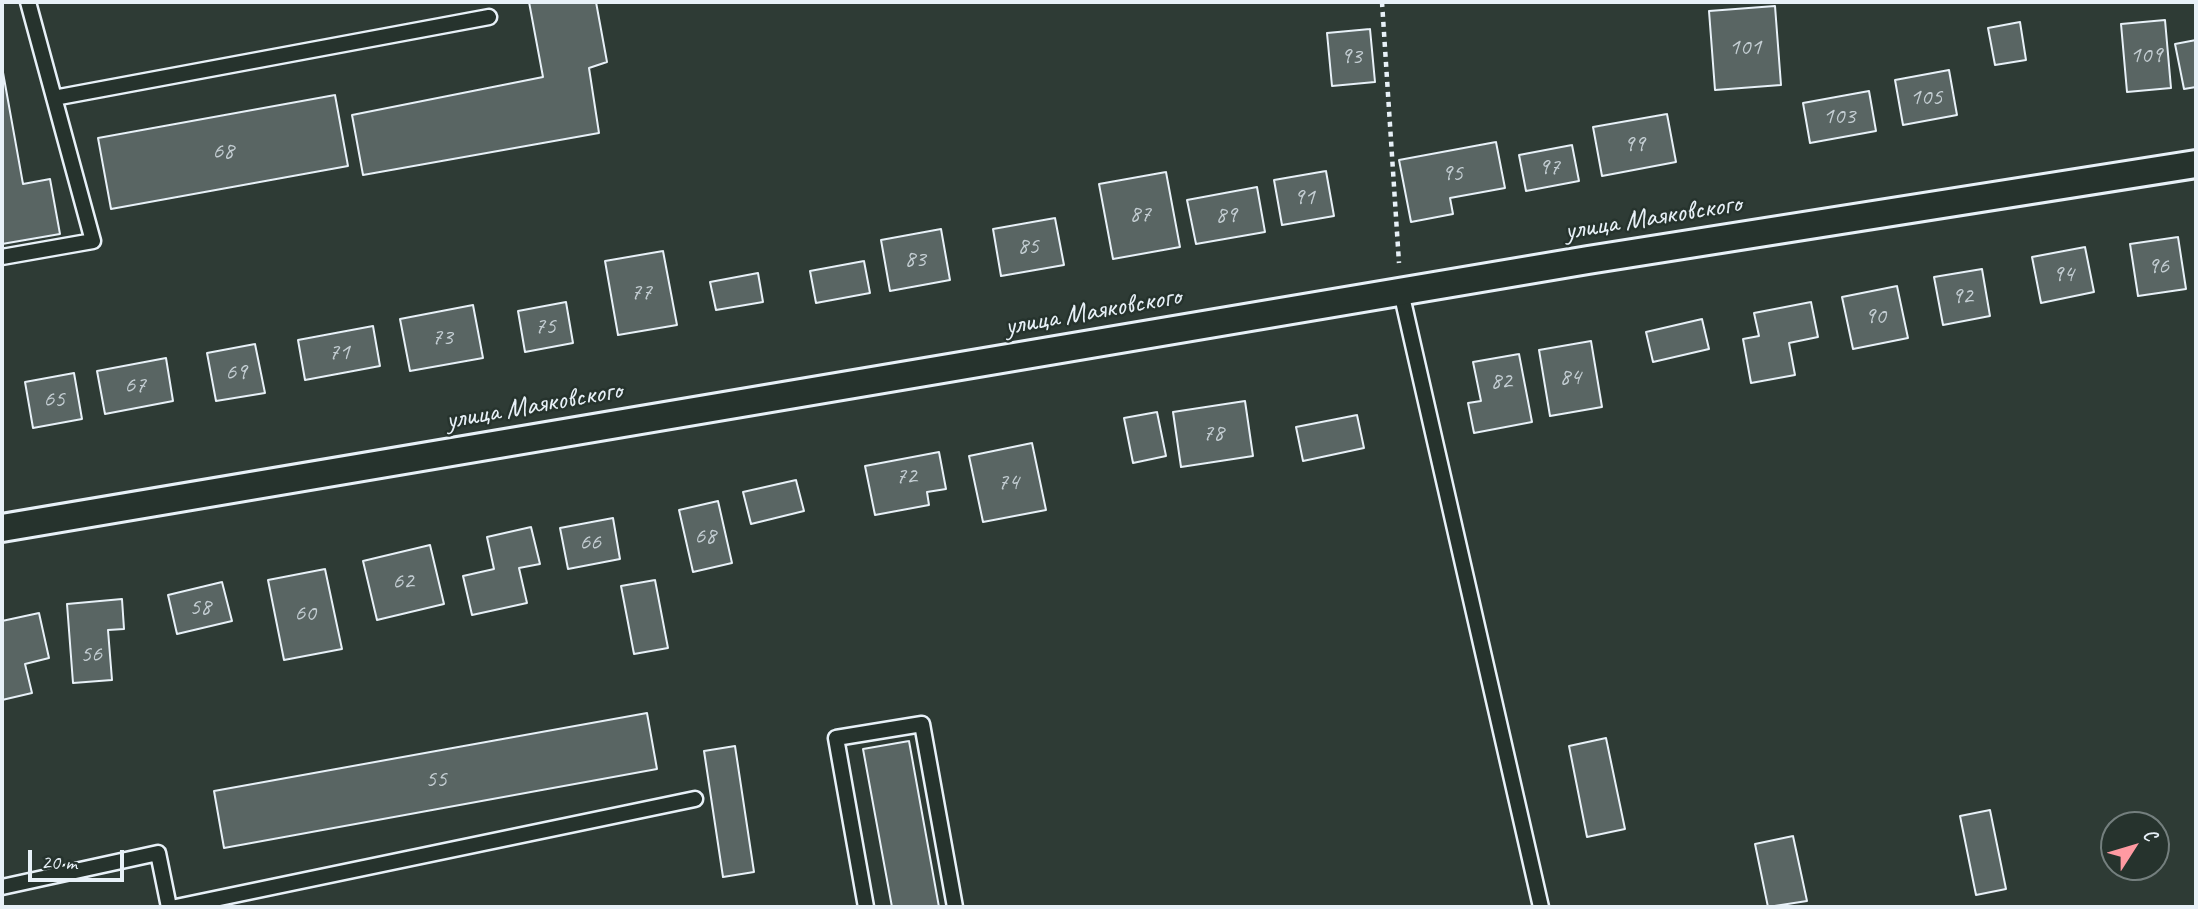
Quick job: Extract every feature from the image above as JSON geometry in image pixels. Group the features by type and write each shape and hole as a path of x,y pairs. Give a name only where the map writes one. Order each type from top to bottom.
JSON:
{"street":[{"name":"улица Маяковского","path":"2,528 1401,292 2196,164"}],"lane":[{"path":"2,257 93,241 28,2"},
{"path":"54,98 489,17"},
{"path":"1401,292 1541,907"},
{"path":"866,907 836,738 922,724 955,907"},
{"path":"176,907 695,799"},
{"path":"2,887 158,853 169,907"}],"path":[{"path":"1382,2 1401,292"}],"building":[{"path":"529,2 596,2 607,62 589,68 599,133 363,175 352,115 543,77"},
{"path":"1775,6 1781,85 1715,90 1709,11"},
{"path":"2165,20 2171,88 2127,92 2121,24"},
{"path":"2020,22 2026,60 1995,65 1988,28"},
{"path":"1370,29 1375,82 1332,86 1327,33"},
{"path":"2196,40 2196,87 2184,89 2175,44"},
{"path":"2,67 23,184 50,179 60,234 2,244"},
{"path":"1949,70 1957,115 1903,125 1895,80"},
{"path":"1869,91 1876,131 1810,143 1803,103"},
{"path":"335,95 348,166 111,209 98,138"},
{"path":"1667,114 1676,162 1602,176 1593,127"},
{"path":"1496,142 1505,188 1450,198 1453,214 1411,222 1399,160"},
{"path":"1572,145 1579,181 1526,191 1519,155"},
{"path":"1326,171 1334,216 1282,225 1274,180"},
{"path":"1166,172 1180,247 1113,259 1099,184"},
{"path":"1257,187 1265,232 1196,244 1187,200"},
{"path":"1055,218 1064,265 1001,276 993,229"},
{"path":"941,229 950,280 890,291 881,240"},
{"path":"2178,237 2186,289 2138,296 2130,244"},
{"path":"2085,247 2094,292 2041,303 2032,257"},
{"path":"663,251 677,325 618,335 605,261"},
{"path":"864,261 870,293 816,303 810,271"},
{"path":"1982,269 1990,316 1943,325 1934,277"},
{"path":"758,273 763,302 716,310 710,282"},
{"path":"1897,286 1908,338 1853,349 1842,297"},
{"path":"566,302 573,343 525,352 518,311"},
{"path":"1811,302 1818,337 1789,343 1795,375 1751,383 1743,339 1759,336 1754,313"},
{"path":"473,305 483,358 410,371 400,319"},
{"path":"1702,319 1709,349 1653,362 1646,332"},
{"path":"373,326 380,366 305,380 298,340"},
{"path":"1591,341 1602,407 1550,416 1539,350"},
{"path":"255,344 265,393 216,401 207,353"},
{"path":"1519,354 1532,422 1474,433 1468,403 1481,401 1473,362"},
{"path":"166,358 173,401 105,414 97,371"},
{"path":"74,373 82,419 33,428 25,382"},
{"path":"1245,401 1253,456 1181,467 1173,412"},
{"path":"1157,412 1166,456 1133,463 1124,418"},
{"path":"1357,415 1364,448 1303,461 1296,427"},
{"path":"1032,443 1046,510 983,522 969,456"},
{"path":"939,452 946,489 927,492 929,505 875,515 865,466"},
{"path":"796,480 804,511 751,524 743,492"},
{"path":"718,501 732,563 693,572 679,510"},
{"path":"613,518 620,559 568,569 560,528"},
{"path":"531,527 540,564 519,568 527,603 472,615 463,576 494,569 487,537"},
{"path":"430,545 444,604 377,620 363,561"},
{"path":"325,569 342,649 284,660 268,580"},
{"path":"655,580 668,648 634,654 621,586"},
{"path":"222,582 232,621 177,634 168,595"},
{"path":"122,599 124,629 108,630 112,680 73,683 67,604"},
{"path":"39,613 49,658 25,664 32,693 2,700 2,621"},
{"path":"647,713 657,769 224,848 214,791"},
{"path":"1606,738 1625,829 1587,837 1569,746"},
{"path":"909,741 939,907 892,907 863,749"},
{"path":"735,746 754,872 723,877 704,751"},
{"path":"1990,810 2006,889 1976,895 1960,816"},
{"path":"1793,836 1807,901 1768,907 1755,844"}]}
